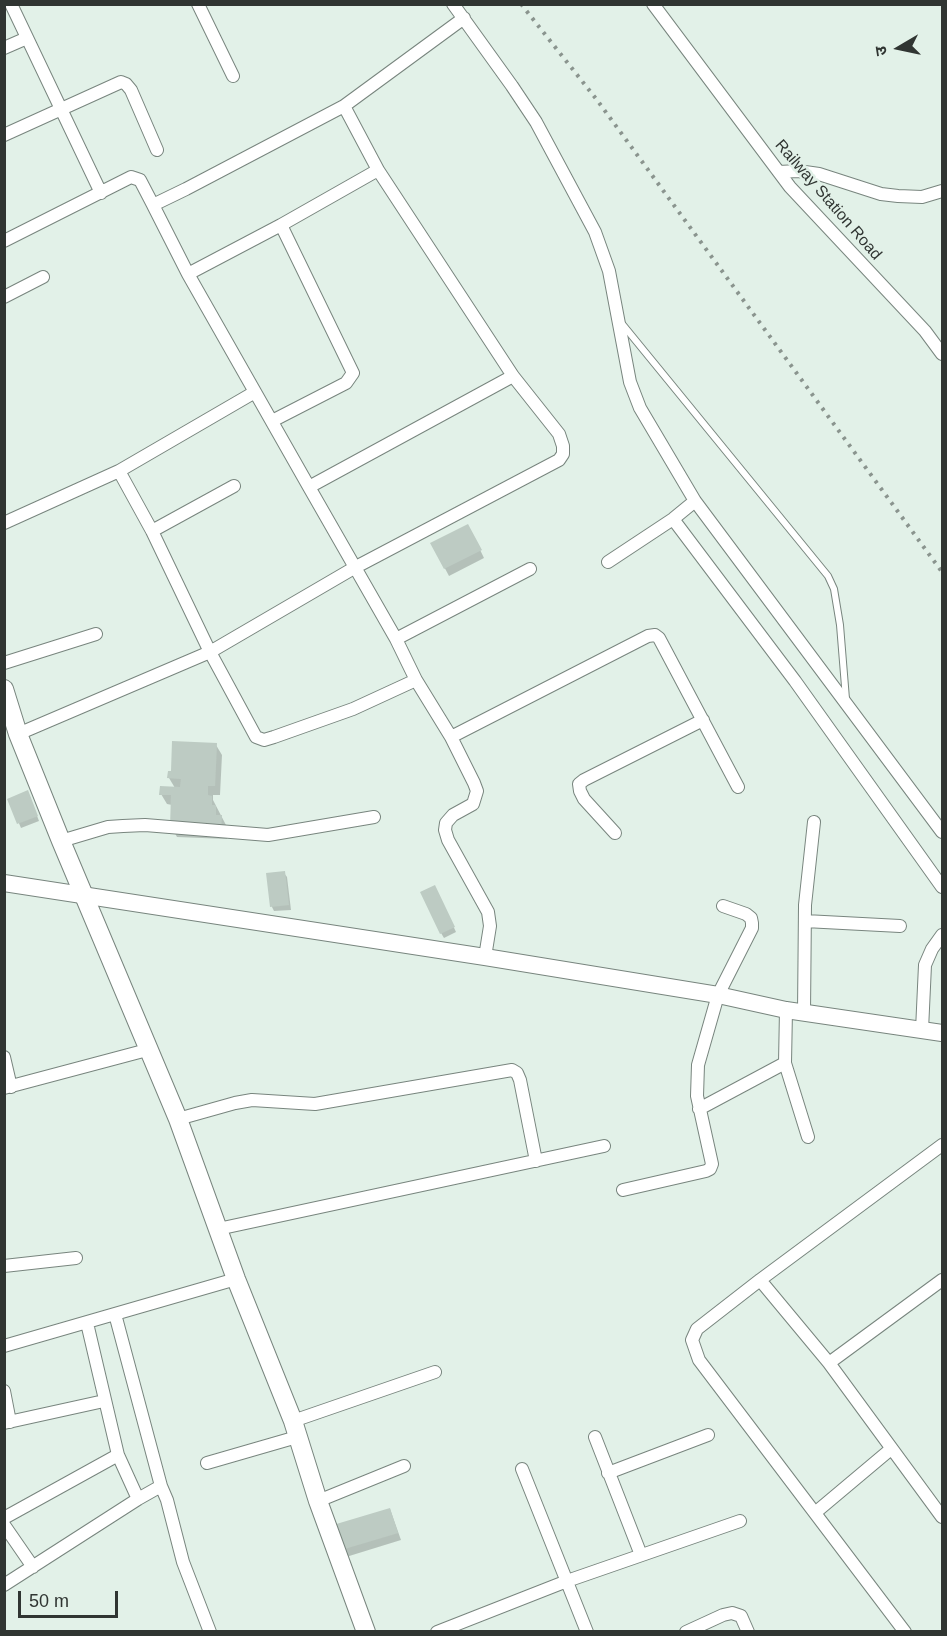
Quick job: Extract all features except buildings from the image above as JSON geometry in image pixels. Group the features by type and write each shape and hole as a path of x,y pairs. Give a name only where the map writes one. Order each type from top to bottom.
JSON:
{"main road":[{"path":"4,689 8,714 147,1050 178,1119 236,1279 295,1429 318,1501 366,1632"},
{"path":"4,883 484,957 718,995 786,1010 942,1033"}],"street":[{"path":"10,4 101,193"},
{"path":"198,4 233,76"},
{"path":"453,4 513,86 569,182 604,254 630,382 640,408 695,501 942,832"},
{"name":"Railway Station Road","path":"653,4 778,172 925,331 942,354"},
{"path":"153,205 344,106 464,18"},
{"path":"4,48 27,38"},
{"path":"4,135 121,82 131,90 157,150"},
{"path":"18,734 210,652 354,568 559,460 563,454 563,446 558,434 513,376 378,170 344,106"},
{"path":"188,274 378,170"},
{"path":"778,172 798,171 819,174 881,194 898,196 922,197 942,191"},
{"path":"4,241 131,177 140,180 188,274 396,639 416,680 451,737 477,791 473,804 453,815 446,823 445,830 448,840 488,912 490,926 484,957"},
{"path":"272,421 346,383 353,373 281,225"},
{"path":"4,297 43,277"},
{"path":"309,487 513,376"},
{"path":"4,523 119,471 255,392"},
{"path":"119,471 152,531 210,652 256,737 264,740 353,709 416,680"},
{"path":"152,531 234,486"},
{"path":"608,562 673,519 695,501"},
{"path":"673,519 795,681 942,887"},
{"path":"396,639 530,568"},
{"path":"4,663 96,634"},
{"path":"451,737 653,634 659,638 738,787"},
{"path":"615,833 584,798 579,784 703,720"},
{"path":"61,841 108,827 145,825 268,835 374,817"},
{"path":"804,1012 804,921 814,822"},
{"path":"623,1190 706,1172 711,1168 699,1109 698,1065 718,995 752,928 751,918 746,914 723,906"},
{"path":"804,921 900,926"},
{"path":"922,1030 925,965 942,935"},
{"path":"786,1010 785,1063 808,1137"},
{"path":"4,1058 8,1087 147,1050"},
{"path":"699,1109 785,1063"},
{"path":"178,1119 252,1100 315,1104 512,1070 517,1073 520,1080 536,1161"},
{"path":"905,1632 699,1360 692,1340 697,1329 942,1145"},
{"path":"218,1229 604,1146"},
{"path":"4,1266 76,1257"},
{"path":"4,1346 236,1279"},
{"path":"760,1280 829,1363 942,1517"},
{"path":"829,1363 942,1280"},
{"path":"115,1314 161,1486 190,1583 210,1632"},
{"path":"87,1323 118,1455 138,1499"},
{"path":"207,1463 435,1372"},
{"path":"4,1391 7,1422 104,1401"},
{"path":"608,1473 708,1435"},
{"path":"595,1437 641,1555"},
{"path":"816,1512 891,1449"},
{"path":"4,1518 118,1455"},
{"path":"318,1501 404,1466"},
{"path":"522,1469 587,1632"},
{"path":"4,1585 161,1486"},
{"path":"437,1632 465,1626 567,1581 740,1521"},
{"path":"4,1525 33,1566"},
{"path":"686,1632 732,1613 741,1616 748,1632"}],"lane":[{"path":"619,320 828,576 834,589 840,626 846,703"}],"railway":[{"path":"521,4 597,100 942,572"}]}
